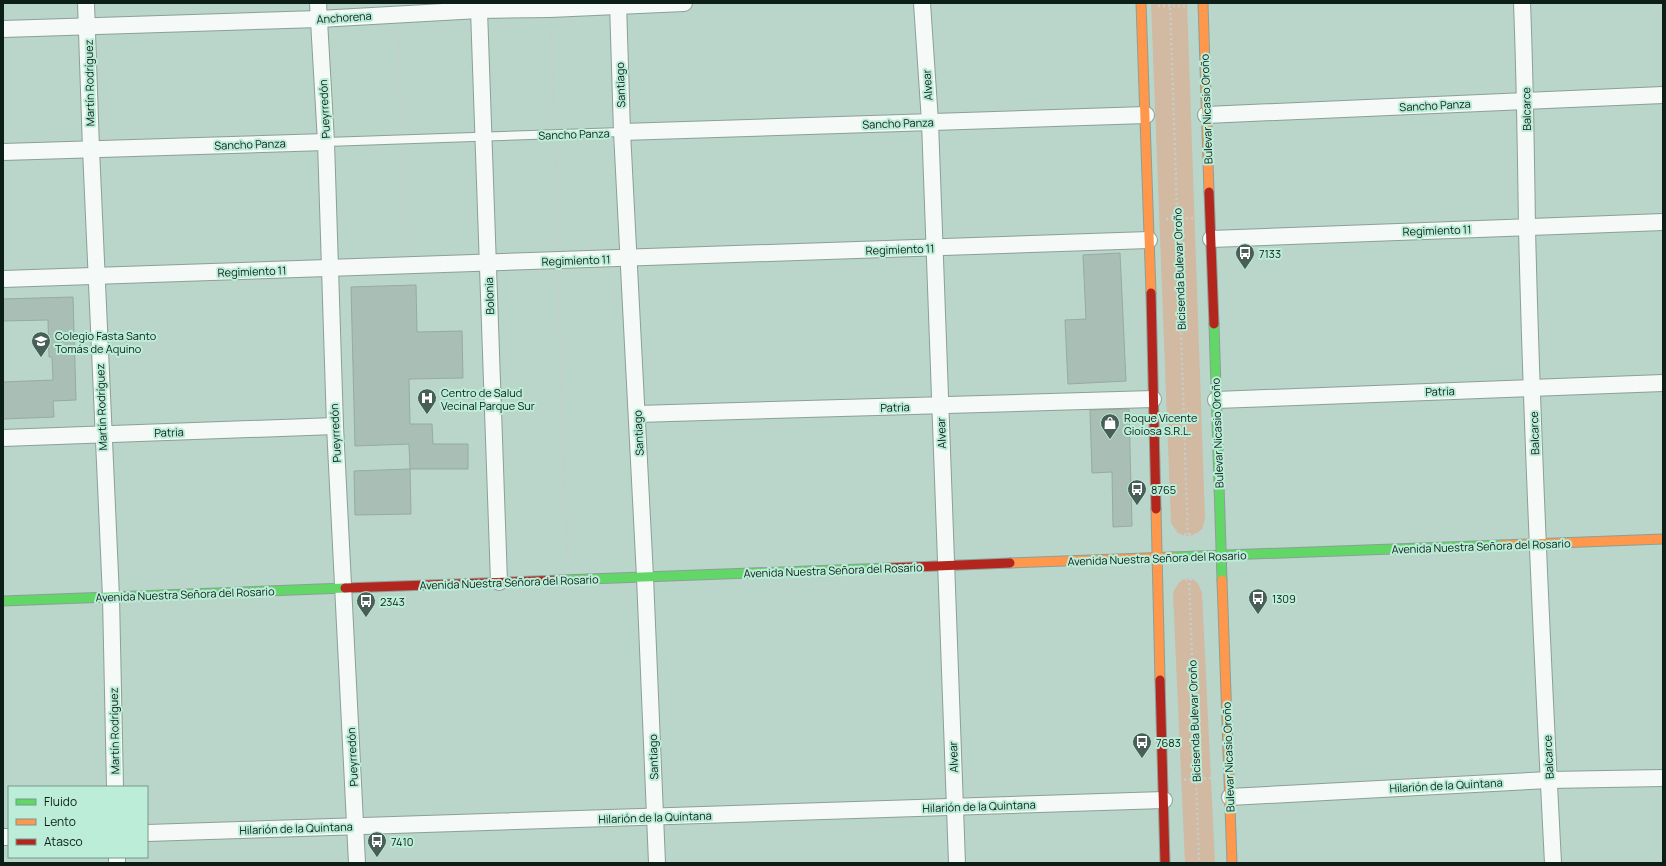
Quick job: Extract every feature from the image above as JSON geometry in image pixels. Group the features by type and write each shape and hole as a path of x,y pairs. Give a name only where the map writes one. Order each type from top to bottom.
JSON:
{"main road":[{"name":"Bulevar Nicasio Oroño","path":"1203,4 1232,863"},
{"path":"1141,5 1149,219 1156,558 1165,863"},
{"name":"Avenida Nuestra Señora del Rosario","path":"3,601 1663,540"}],"street":[{"name":"Martín Rodríguez","path":"86,3 90,149 110,597 115,786"},
{"name":"Pueyrredón","path":"318,3 326,142 335,426 357,863"},
{"name":"Anchorena","path":"3,29 319,19 479,10 550,9 618,4 684,3"},
{"name":"Alvear","path":"922,3 930,122 957,863"},
{"name":"Balcarce","path":"1522,3 1526,100 1527,227 1553,863"},
{"name":"Santiago","path":"618,4 622,132 645,577 657,863"},
{"name":"Bolonia","path":"479,10 499,582"},
{"name":"Sancho Panza","path":"1206,115 1663,95"},
{"name":"Sancho Panza","path":"622,132 1146,115"},
{"name":"Sancho Panza","path":"3,152 326,142"},
{"name":"Regimiento 11","path":"1211,239 1663,222"},
{"name":"Regimiento 11","path":"3,280 1149,240"},
{"name":"Patria","path":"1216,400 1663,383"},
{"name":"Patria","path":"637,414 1153,399"},
{"name":"Patria","path":"3,438 335,426"},
{"name":"Hilarión de la Quintana","path":"1230,797 1549,780 1663,778"},
{"name":"Hilarión de la Quintana","path":"148,832 356,827 1164,800"}],"lane":[{"name":"Sancho Panza","path":"326,142 622,132"}],"path":[{"name":"Bicisenda Bulevar Oroño","path":"1170,4 1187,535"},
{"path":"1141,5 1203,4"},
{"path":"550,9 556,134 558,260 568,580"},
{"path":"1149,219 1210,218"},
{"path":"1156,535 1221,534"},
{"path":"1157,581 1222,578"},
{"name":"Bicisenda Bulevar Oroño","path":"1189,580 1199,863"},
{"path":"1163,780 1229,778"}],"shaded area":[{"path":"1151,3 1187,3 1205,519 1202,529 1194,535 1185,536 1178,533 1171,523"},
{"path":"1188,578 1196,581 1202,593 1215,863 1185,863 1173,593 1180,582"}],"building":[{"path":"1120,253 1126,381 1068,384 1065,320 1086,319 1083,255"},
{"path":"416,285 417,332 462,331 463,378 409,379 410,424 432,424 433,444 468,444 468,469 410,469 409,444 355,446 351,287"},
{"path":"73,297 76,400 53,401 54,417 3,419 3,382 53,380 52,357 49,357 48,320 3,321 3,299"},
{"name":"Roque Vicente Gioiosa S.R.L.","path":"1129,409 1132,526 1113,527 1112,472 1092,473 1090,410"},
{"path":"410,469 411,514 355,515 354,471"}],"traffic: fast":[{"path":"1214,324 1222,580"},
{"path":"1172,557 1502,545"},
{"path":"562,580 888,568"},
{"path":"3,601 345,588"}],"traffic: slow":[{"path":"1141,3 1151,293"},
{"path":"1203,3 1209,192"},
{"path":"1156,509 1160,680"},
{"path":"1502,545 1663,539"},
{"path":"1010,563 1172,557"},
{"path":"1222,580 1232,863"}],"traffic: jam":[{"path":"1209,192 1214,324"},
{"path":"1151,293 1156,509"},
{"path":"888,568 1010,563"},
{"path":"345,588 562,580"},
{"path":"1160,680 1165,863"}],"place":[{"name":"7133","path":"1245,270"},
{"name":"Colegio Fasta Santo Tomás de Aquino","path":"41,358"},
{"name":"Centro de Salud Vecinal Parque Sur","path":"427,415"},
{"name":"Roque Vicente Gioiosa S.R.L.","path":"1110,440"},
{"name":"8765","path":"1137,506"},
{"name":"1309","path":"1258,615"},
{"name":"2343","path":"366,618"},
{"name":"7683","path":"1142,759"},
{"name":"7410","path":"377,858"}]}
